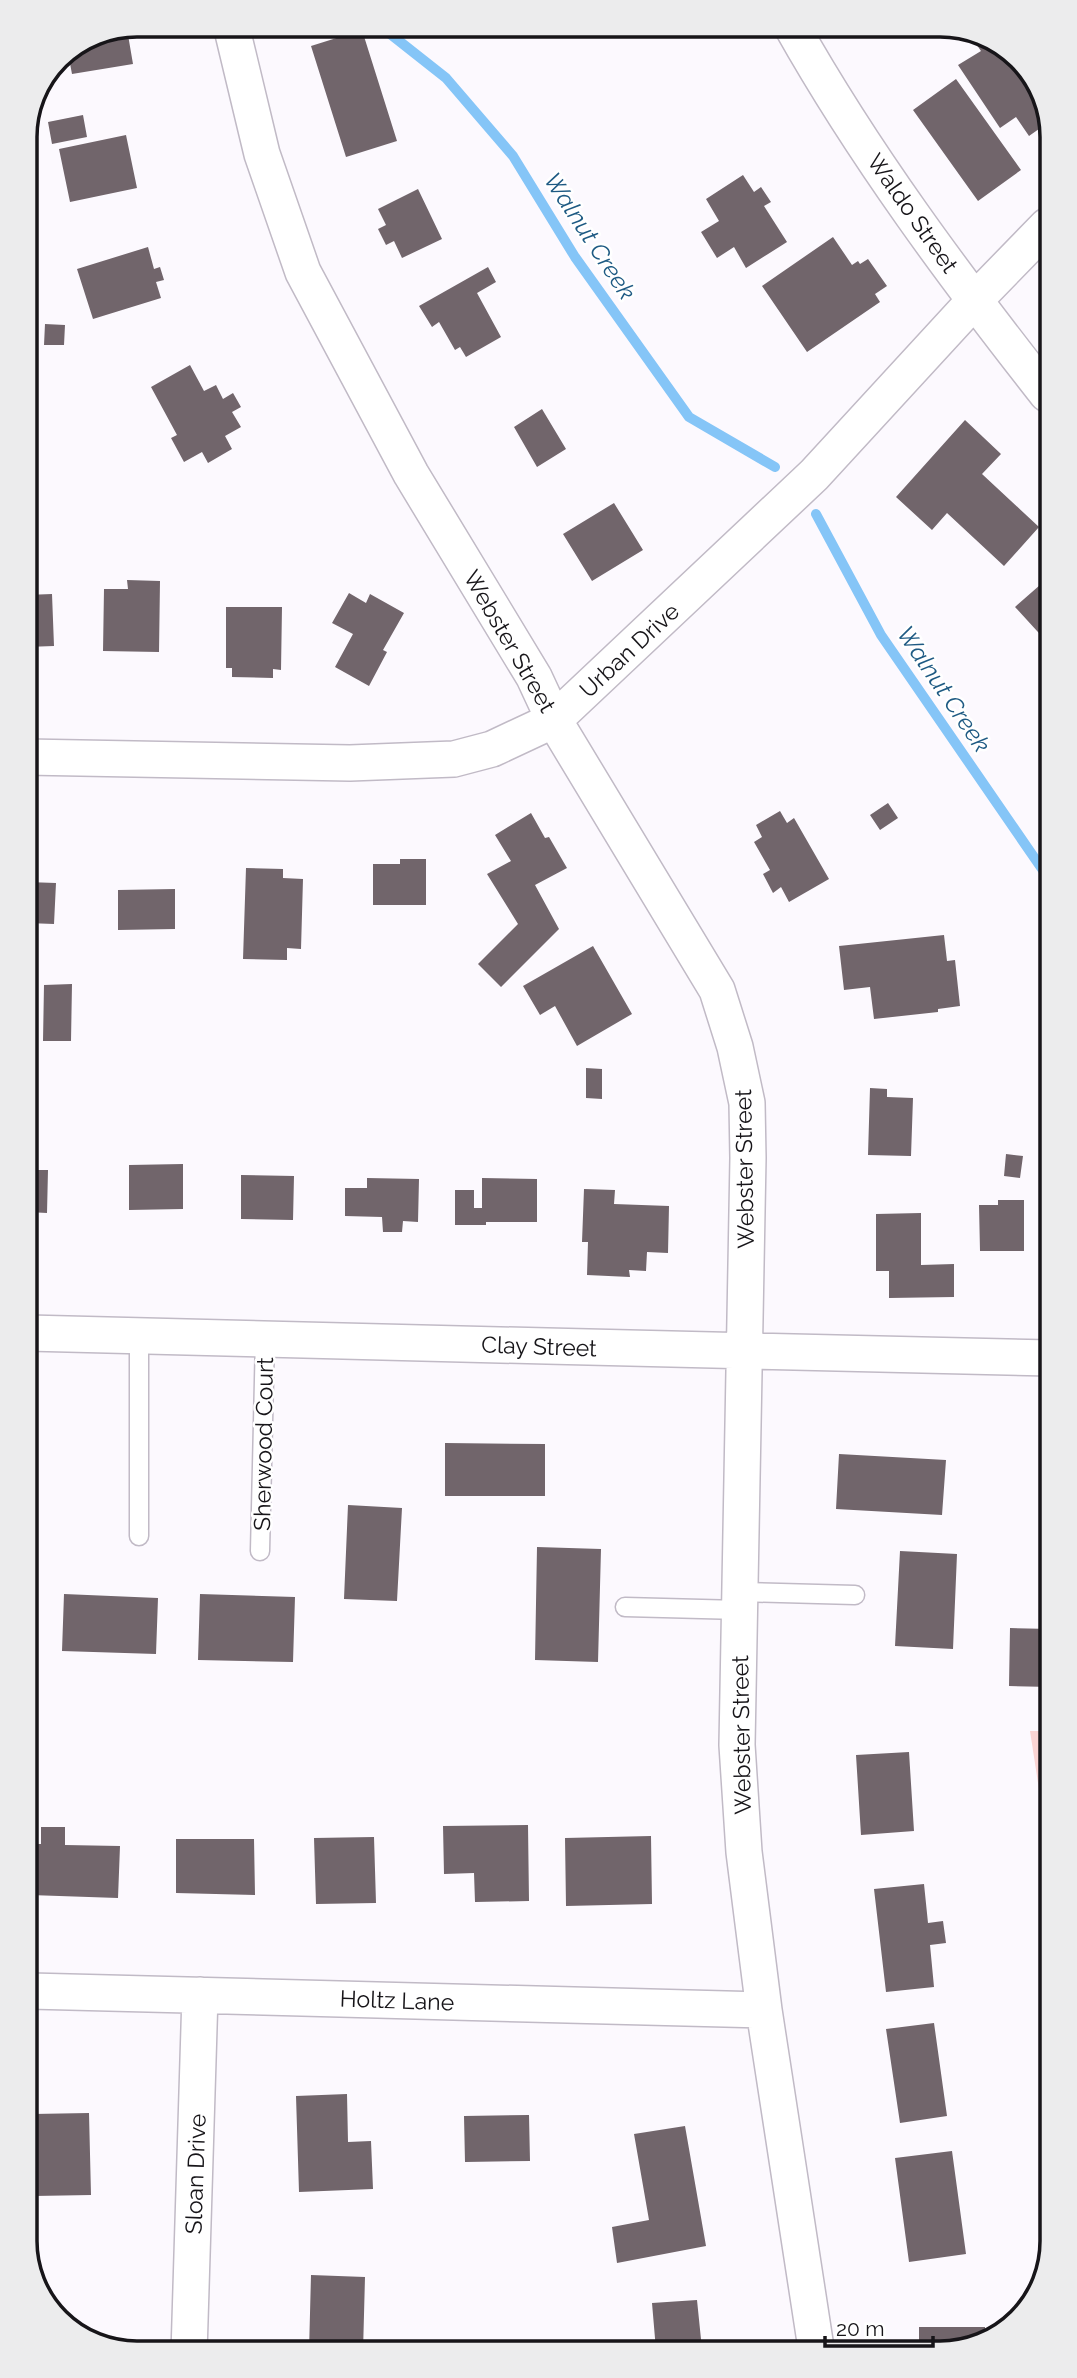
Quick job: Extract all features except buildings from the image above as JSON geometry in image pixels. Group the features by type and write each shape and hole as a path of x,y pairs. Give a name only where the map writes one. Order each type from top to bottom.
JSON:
{"street":[{"name":"Webster Street","path":"234,37 262,154 303,272 411,474 534,677 554,720 717,990 735,1047 747,1103 738,1758 744,1852 764,2010 815,2341"},
{"name":"Waldo Street","path":"798,37 848,121 974,301 1040,385"},
{"name":"Urban Drive","path":"37,757 350,763 454,759 492,749 554,720 814,475 1040,233"},
{"name":"Clay Street","path":"37,1333 265,1337 744,1353 1040,1358"},
{"name":"Holtz Lane","path":"37,1991 764,2010"},
{"name":"Sloan Drive","path":"189,2341 200,1995"}],"lane":[{"path":"139,1335 139,1536"},
{"name":"Sherwood Court","path":"260,1551 265,1337"},
{"path":"625,1606 855,1595"}],"shaded area":[{"path":"1030,1731 1040,1731 1040,1796"}],"waterway":[{"name":"Walnut Creek","path":"394,37 446,78 513,156 575,257 689,417 775,467"},
{"name":"Walnut Creek","path":"816,514 881,635 1040,866"}]}
